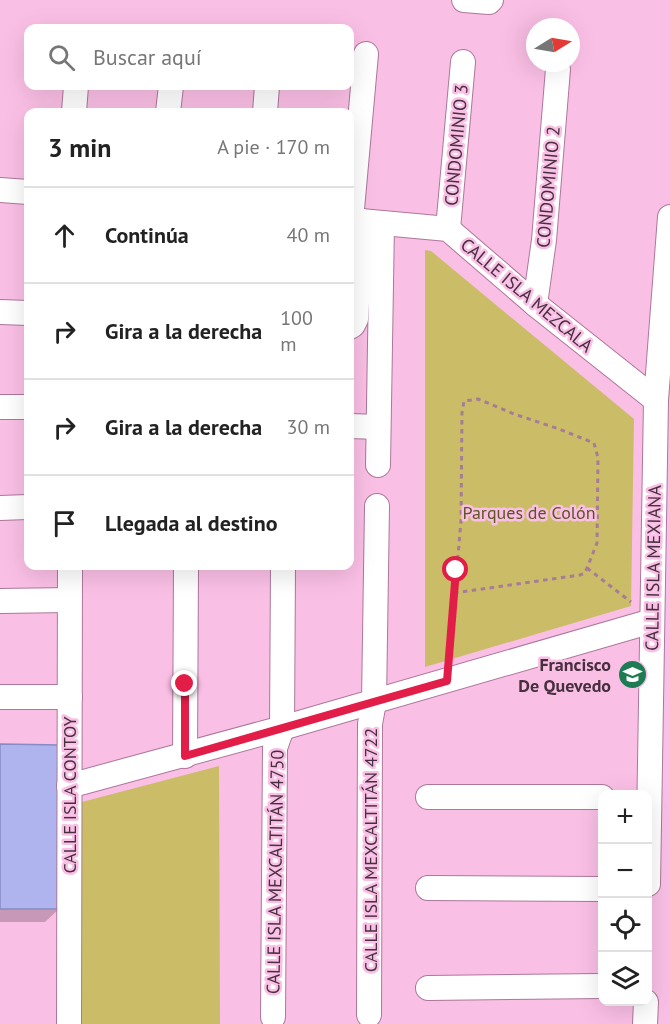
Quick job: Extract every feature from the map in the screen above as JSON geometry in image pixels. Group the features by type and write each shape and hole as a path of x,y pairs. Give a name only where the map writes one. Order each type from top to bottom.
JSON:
{"street":[{"path":"464,0 489,2 491,0"},
{"path":"354,323 361,221 366,54"},
{"name":"CONDOMINIO 3","path":"448,229 463,62"},
{"name":"CONDOMINIO 2","path":"535,304 544,240 558,72"},
{"path":"74,108 76,90"},
{"path":"168,108 171,90"},
{"path":"265,108 267,90"},
{"path":"0,190 24,192"},
{"name":"CALLE ISLA MEXIANA","path":"648,790 656,400 664,357 670,218"},
{"path":"361,221 378,427 378,465"},
{"name":"CALLE ISLA MEZCALA","path":"361,221 448,229 535,304 656,400"},
{"path":"0,312 24,313"},
{"path":"0,407 24,407"},
{"path":"354,426 378,427"},
{"name":"CALLE ISLA MEXCALTITÁN 4722","path":"369,1015 370,724 374,702 377,506"},
{"path":"0,508 24,507"},
{"name":"CALLE ISLA CONTOY","path":"69,1024 70,570"},
{"path":"185,756 186,570"},
{"name":"CALLE ISLA MEXCALTITÁN 4750","path":"273,1017 275,748 282,728 283,570"},
{"path":"0,601 69,600"},
{"path":"69,786 185,756 652,621"},
{"path":"0,697 70,697"},
{"path":"428,796 598,797"},
{"path":"428,888 598,890"},
{"path":"428,988 598,986"},
{"path":"645,1024 646,1006"}],"path":[{"path":"447,681 454,593 461,521 464,401 478,399 594,443 598,458 597,543 585,573 454,593"},
{"path":"587,568 623,595 652,621"}],"green space":[{"name":"Parques de Colón","path":"425,250 431,251 634,419 631,606 425,667"},
{"path":"219,766 220,1024 78,1024 78,803"}],"building":[{"path":"0,744 60,745 60,909 0,909"}],"place":[{"name":"Francisco De Quevedo","path":"632,674"}],"route":[{"path":"185,684 185,756 447,681 456,570"}]}
